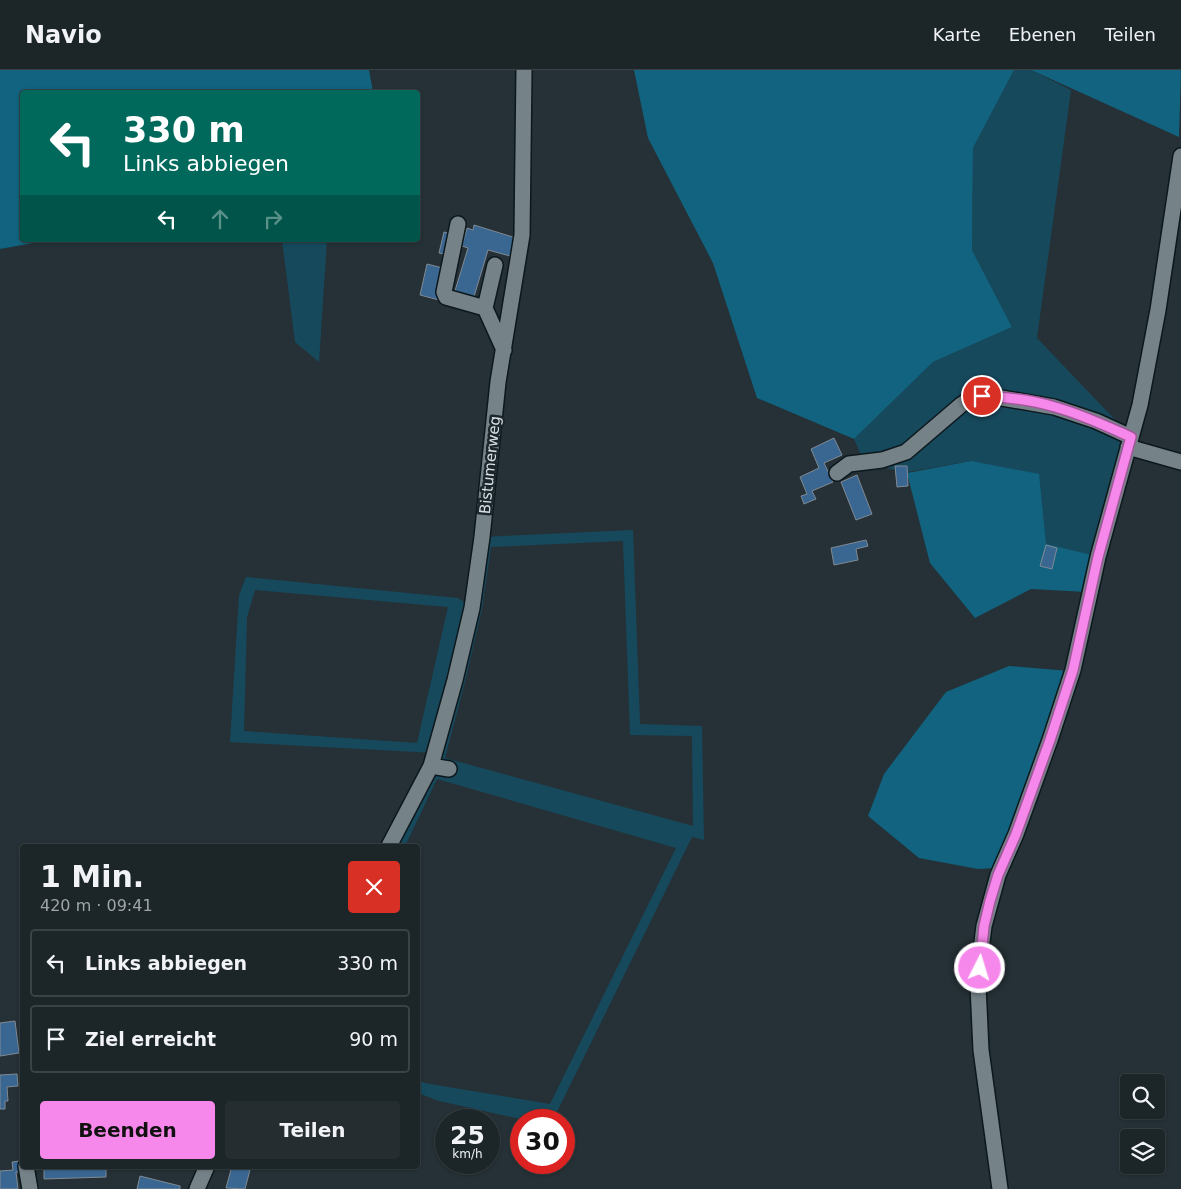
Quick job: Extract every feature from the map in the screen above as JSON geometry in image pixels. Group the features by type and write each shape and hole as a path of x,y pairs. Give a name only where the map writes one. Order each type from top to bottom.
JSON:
{"street":[{"name":"Bistumerweg","path":"390,844 431,766 455,680 472,608 482,537 498,382 522,235 524,70"},
{"path":"1000,1189 981,1050 978,986 980,950 984,926 998,875 1016,834 1073,670 1098,557 1140,405 1158,310 1181,156"},
{"path":"458,224 444,292 446,297 485,308"},
{"path":"495,266 485,308 504,350"},
{"path":"837,473 849,464 882,460 906,452 967,400 982,396 1054,406 1096,421 1129,442 1181,462"},
{"path":"431,766 449,770"},
{"path":"27,1169 30,1189"},
{"path":"198,1189 206,1169"}],"shaded area":[{"path":"0,70 369,70 373,90 20,90 20,242 39,242 0,249"},
{"path":"634,70 1014,70 973,148 972,250 1012,327 933,362 854,439 757,398 713,263 648,138"},
{"path":"1014,70 1031,70 1071,90 1037,338 1121,426 1121,435 1125,448 1096,556 1046,545 971,461 907,472 865,464 854,439 933,362 1012,327 972,250 973,148"},
{"path":"1031,70 1181,70 1179,137"},
{"path":"282,242 327,242 319,362 295,342"},
{"path":"971,461 1039,474 1046,544 1096,556 1087,592 1031,589 975,618 930,563 907,473"},
{"path":"633,530 640,724 702,726 704,840 692,837 558,1109 510,1109 510,1117 500,1114 500,1109 475,1109 439,1101 420,1094 420,1082 550,1104 676,848 437,779 406,844 390,844 435,753 230,742 239,595 246,577 458,598 471,607 482,537","holes":["623,541 630,735 692,736 693,826 445,758 482,609 491,547","255,590 448,607 417,743 244,731 247,617"]},
{"path":"1009,666 1069,671 996,868 978,869 919,858 868,816 884,774 946,692"}],"building":[{"path":"474,225 516,238 510,256 488,250 473,300 454,294 468,248 462,246 467,228 473,230"},
{"path":"444,232 452,234 447,255 439,253"},
{"path":"427,264 447,269 439,300 420,295"},
{"path":"834,438 842,455 824,463 833,482 812,491 816,499 804,504 801,496 807,494 800,477 819,468 811,449"},
{"path":"895,466 907,466 908,486 897,487"},
{"path":"857,475 872,514 856,520 841,482"},
{"path":"866,540 868,546 856,549 858,560 834,565 831,548"},
{"path":"1046,545 1057,548 1052,569 1040,566"},
{"path":"15,1021 19,1053 0,1056 0,1023"},
{"path":"17,1074 18,1086 7,1087 8,1101 5,1101 5,1109 0,1109 0,1075"},
{"path":"20,1161 21,1172 16,1172 18,1189 0,1189 0,1171 13,1170 12,1162"},
{"path":"44,1169 106,1169 106,1177 44,1179"},
{"path":"231,1169 250,1169 245,1189 226,1188"},
{"path":"140,1176 180,1186 180,1189 137,1189"}],"route":[{"path":"980,968 980,950 990,901 998,875 1016,834 1050,740 1073,670 1098,557 1131,437 1096,421 1054,406 982,396"}]}
